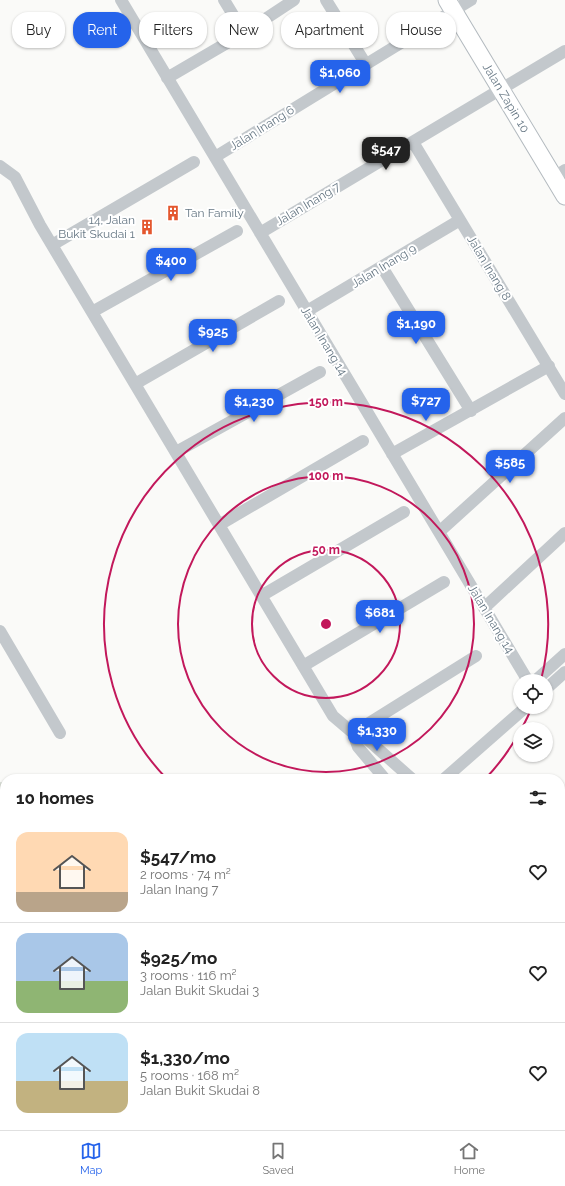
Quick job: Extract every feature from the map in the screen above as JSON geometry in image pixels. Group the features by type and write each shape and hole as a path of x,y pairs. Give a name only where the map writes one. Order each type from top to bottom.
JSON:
{"street":[{"name":"Jalan Inang 14","path":"121,0 524,674"},
{"path":"224,0 231,12"},
{"path":"273,14 294,0"},
{"path":"326,0 366,63"},
{"name":"Jalan Inang 6","path":"214,157 366,63 450,6 471,0"},
{"name":"Jalan Zapin 10","path":"450,6 501,90 559,174 565,196"},
{"path":"167,78 218,48"},
{"name":"Jalan Inang 7","path":"260,232 565,51"},
{"name":"Jalan Inang 8","path":"413,142 565,394"},
{"path":"52,245 194,162"},
{"path":"0,166 16,177 52,245 333,716 353,734 367,739 406,774"},
{"name":"Jalan Inang 9","path":"307,311 460,220"},
{"path":"92,312 237,231"},
{"path":"382,267 470,411"},
{"path":"135,384 279,301"},
{"path":"392,454 549,366"},
{"path":"176,452 320,372"},
{"path":"439,532 565,418"},
{"path":"219,525 362,441"},
{"path":"261,596 404,512"},
{"path":"484,608 565,534"},
{"path":"303,666 444,582"},
{"path":"0,631 60,734"},
{"path":"543,674 565,654"},
{"path":"353,734 476,656"},
{"path":"553,683 565,672"},
{"path":"450,774 518,714"},
{"path":"353,734 358,747 381,774"}],"place":[{"name":"Tan Family","path":"173,213"},
{"name":"14, Jalan Bukit Skudai 1","path":"147,227"}]}
